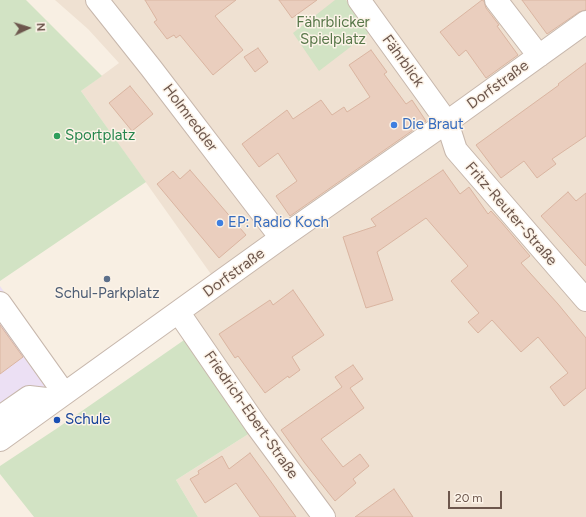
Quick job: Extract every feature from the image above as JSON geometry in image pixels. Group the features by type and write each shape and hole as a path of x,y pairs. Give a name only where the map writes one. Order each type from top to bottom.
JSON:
{"street":[{"name":"Holmredder","path":"97,0 281,238"},
{"name":"Fährblick","path":"359,0 447,122"},
{"path":"496,0 539,56"},
{"name":"Dorfstraße","path":"0,440 179,313 281,238 447,122 586,22"},
{"name":"Fritz-Reuter-Straße","path":"447,122 456,150 586,300"},
{"path":"0,303 60,396"},
{"name":"Friedrich-Ebert-Straße","path":"179,313 256,425 324,517"},
{"path":"0,417 28,397 60,396"}],"shaded area":[{"path":"55,0 586,0 586,517 198,517 176,480 250,433 167,309 213,277 81,91 119,63 88,29"},
{"path":"0,286 64,377 0,427"}],"green space":[{"name":"Sportplatz","path":"0,0 26,0 102,76 81,91 146,182 0,281"},
{"name":"Fährblicker Spielplatz","path":"335,0 346,0 370,32 319,71 293,33"},
{"path":"187,338 250,433 176,480 198,517 34,517 0,474 0,466"}],"building":[{"path":"145,0 236,0 215,16 243,50 213,75 180,35 176,38 174,35 167,39 154,22 157,20"},
{"path":"279,0 317,0 292,18"},
{"path":"482,0 499,25 497,26 518,55 486,78 466,50 459,56 440,32"},
{"path":"522,0 586,0 586,10 579,12 547,34"},
{"path":"258,48 268,62 255,72 244,57"},
{"path":"371,50 387,72 384,74 406,104 412,100 426,121 290,216 276,196 297,181 278,153 259,167 242,144 287,110 293,119 321,100 332,115 344,107 347,112 370,97 349,65"},
{"path":"586,63 586,136 552,159 556,164 537,178 524,161 501,178 476,145 559,85 558,84"},
{"path":"130,86 153,114 132,131 109,103"},
{"path":"190,170 246,235 219,258 157,184 173,171 180,179"},
{"path":"443,170 460,194 469,187 488,214 491,211 502,223 530,256 521,263 586,338 586,388 564,406 550,387 568,373 538,337 521,352 492,320 478,333 468,322 479,313 451,281 468,266 426,218 377,252 393,300 366,308 343,237 376,226 371,219"},
{"path":"568,192 576,201 586,193 586,266 541,216"},
{"path":"293,290 324,335 292,357 300,370 289,378 288,376 265,393 238,356 235,358 219,334 270,300 273,305"},
{"path":"0,325 23,357 0,374"},
{"path":"353,365 363,379 350,388 364,408 321,439 343,467 360,454 369,466 353,479 356,483 335,501 281,430 342,387 335,377"},
{"path":"250,453 296,517 260,517 236,483 205,503 190,479 199,474 198,471 222,456 229,469"},
{"path":"394,489 413,517 355,517"}],"place":[{"name":"Die Braut","path":"394,125"},
{"name":"Sportplatz","path":"57,136"},
{"name":"EP: Radio Koch","path":"220,223"},
{"name":"Schul-Parkplatz","path":"107,279"},
{"name":"Schule","path":"57,420"}]}
